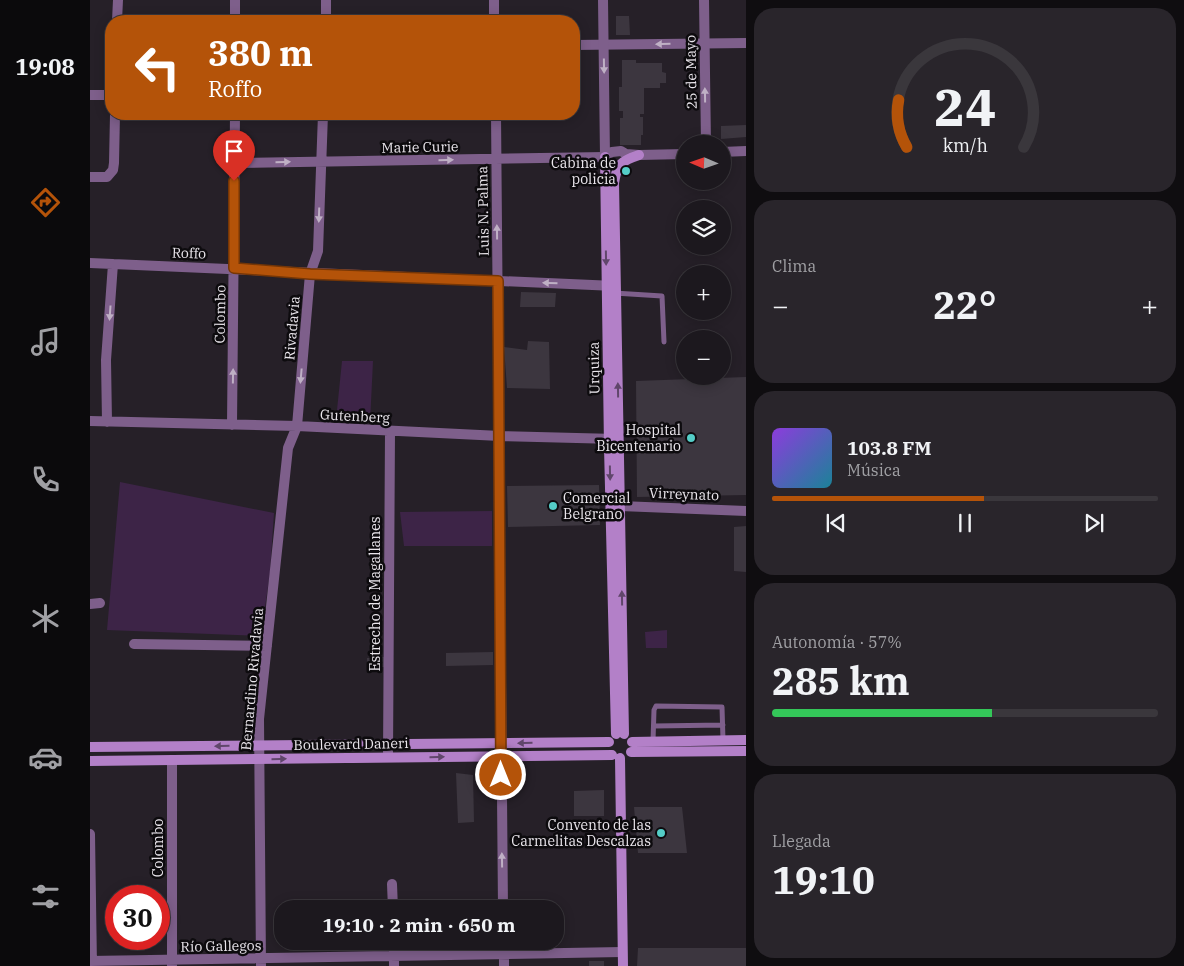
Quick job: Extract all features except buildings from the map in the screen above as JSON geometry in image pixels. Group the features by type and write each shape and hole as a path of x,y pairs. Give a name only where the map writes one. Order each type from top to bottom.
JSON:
{"main road":[{"name":"Urquiza","path":"611,289 616,170 624,160 639,155"},
{"name":"Urquiza","path":"605,157 611,289 622,741"},
{"name":"Urquiza","path":"614,439 620,506 622,741"},
{"path":"622,741 626,756 616,756 608,749 622,741 746,740"},
{"name":"Boulevard Daneri","path":"90,747 622,741"},
{"path":"622,741 746,751"},
{"path":"556,743 556,755"},
{"path":"146,746 146,760"},
{"name":"Boulevard Daneri","path":"90,761 556,755 616,756"},
{"path":"616,756 623,966"}],"street":[{"path":"117,15 118,0"},
{"path":"235,0 235,15"},
{"path":"326,0 326,15"},
{"path":"494,0 494,15"},
{"name":"Urquiza","path":"603,0 605,157"},
{"name":"25 de Mayo","path":"704,0 706,135"},
{"path":"580,44 746,43"},
{"path":"90,95 105,95"},
{"path":"90,177 107,177 113,170 115,120"},
{"name":"Colombo","path":"232,425 235,120"},
{"name":"Rivadavia","path":"296,426 310,274 318,251 323,120"},
{"name":"Luis N. Palma","path":"496,120 503,900"},
{"name":"Marie Curie","path":"234,163 605,157 612,152 620,151 626,154 639,155 676,154"},
{"path":"731,152 746,151"},
{"name":"Roffo","path":"90,263 498,281 611,289"},
{"path":"107,422 106,360 113,264"},
{"name":"Gutenberg","path":"90,421 296,426 390,432 614,439"},
{"name":"Bernardino Rivadavia","path":"261,962 259,719 288,448 296,426"},
{"name":"Estrecho de Magallanes","path":"388,757 390,432"},
{"name":"Virreynato","path":"620,506 746,511"},
{"path":"134,644 267,646"},
{"name":"Colombo","path":"172,760 172,963"},
{"path":"90,834 91,963"},
{"path":"392,884 393,900"},
{"path":"504,950 504,966"},
{"name":"Río Gallegos","path":"91,963 394,961 504,954 622,952"}],"lane":[{"path":"611,289 662,296 664,342"},
{"path":"653,741 654,710 656,706 720,706 723,709 723,740"},
{"path":"654,726 723,725"}],"shaded area":[{"path":"342,361 373,361 370,423 336,420"},
{"path":"120,482 274,513 270,572 261,636 107,630"},
{"path":"492,511 492,546 404,546 400,512"},
{"path":"667,630 667,648 646,648 645,632"}],"place":[{"name":"Cabina de policia","path":"626,171"},
{"name":"Hospital Bicentenario","path":"691,438"},
{"name":"Comercial Belgrano","path":"553,506"},
{"name":"Convento de las Carmelitas Descalzas","path":"661,833"}],"route":[{"path":"234,181 234,268 310,274 498,281 501,775"}]}
